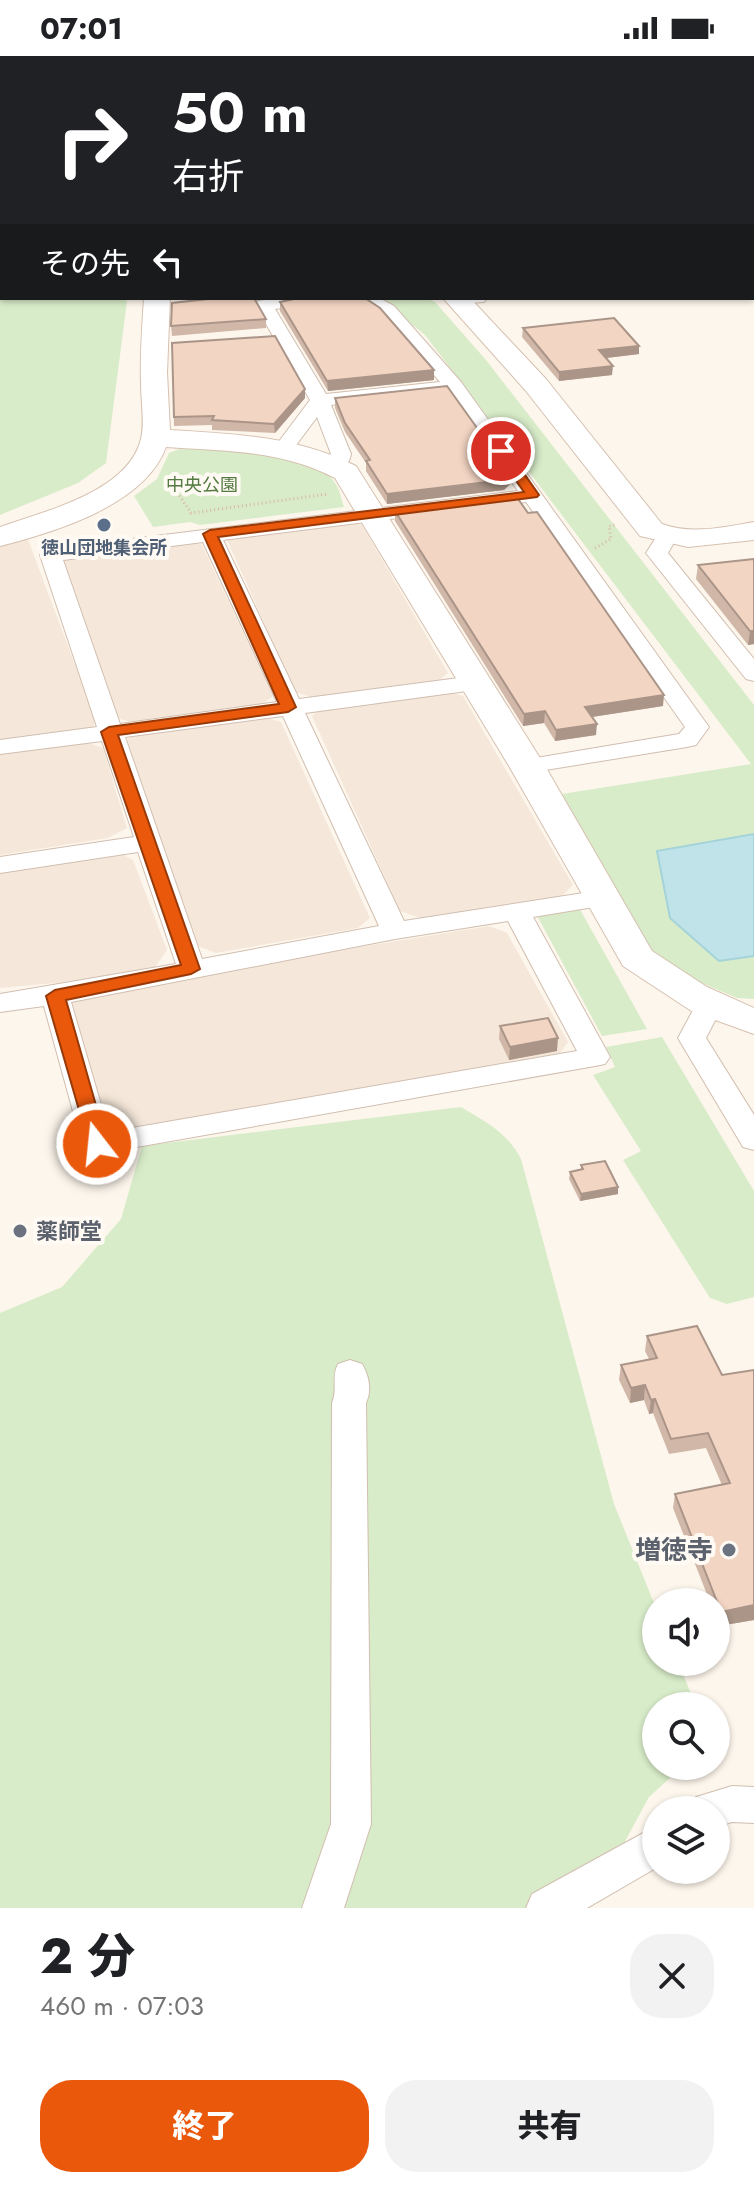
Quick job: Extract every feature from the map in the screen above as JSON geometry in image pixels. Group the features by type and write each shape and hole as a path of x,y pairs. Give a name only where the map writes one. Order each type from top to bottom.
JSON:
{"street":[{"path":"0,537 113,492 138,473 150,457 156,438 161,344 157,300"},
{"path":"300,300 264,305 275,336 320,400 341,454 329,481"},
{"path":"370,300 388,310 454,386 697,727 687,740 527,766"},
{"path":"465,300 651,530 666,537 683,539 754,531"},
{"path":"284,448 320,400 454,386"},
{"path":"156,438 284,448 329,481"},
{"path":"329,481 346,472 373,512 527,766 637,958 664,980 708,1007 754,1021"},
{"path":"191,969 51,555 340,516 533,495"},
{"path":"210,534 395,931"},
{"path":"666,537 657,553 754,674"},
{"path":"0,747 474,683"},
{"path":"0,865 147,843"},
{"path":"0,1003 55,996 395,931 603,898"},
{"path":"55,996 97,1144 595,1057 517,912"},
{"path":"708,1007 692,1038 754,1140"},
{"path":"323,1908 351,1824 349,1403 353,1394 350,1373"},
{"path":"730,1805 754,1805"},
{"path":"547,1908 642,1854"}],"path":[{"path":"163,473 191,513 329,481 340,516"}],"shaded area":[{"path":"348,522 362,525 448,673 438,681 317,699 295,692 227,540"},
{"path":"26,534 96,721 92,729 0,741 0,544"},
{"path":"188,541 202,545 273,696 261,705 136,724 115,717 63,560"},
{"path":"446,691 463,696 573,885 562,896 426,920 400,911 312,716 317,711"},
{"path":"264,717 281,722 370,918 358,928 216,953 192,944 125,742 131,737"},
{"path":"86,742 103,748 127,828 108,838 0,855 0,754"},
{"path":"118,852 133,860 167,950 155,967 77,981 0,988 0,871"},
{"path":"489,926 507,933 568,1042 557,1057 110,1135 70,1001 311,955"}],"green space":[{"path":"0,300 127,301 106,463 78,483 0,515"},
{"path":"381,300 435,302 486,360 754,705 754,999 737,998 695,980 641,945 562,794 751,764 425,335"},
{"name":"中央公園","path":"190,445 268,452 309,463 324,471 335,483 344,507 200,525 190,522 153,527 134,496 157,479 169,453"},
{"path":"578,906 647,1029 602,1036 535,912"},
{"path":"662,1037 754,1191 754,1297 727,1304 710,1298 623,1160 641,1151 593,1075 615,1067 606,1047"},
{"path":"461,1107 488,1123 516,1150 521,1159 614,1504 648,1588 642,1588 642,1676 684,1676 690,1692 642,1692 642,1780 668,1780 650,1796 642,1796 642,1810 589,1908 0,1908 0,1313 62,1287 121,1219 142,1146"}],"water":[{"path":"754,834 754,956 719,961 670,918 657,851"}],"building":[{"path":"255,300 266,319 171,326 172,303"},
{"path":"368,300 380,308 434,370 327,381 280,302"},
{"path":"614,318 639,346 599,350 613,366 559,372 523,328"},
{"path":"275,336 305,389 274,424 212,420 214,416 174,417 172,343"},
{"path":"447,386 510,474 504,480 387,494 366,461 370,460 345,423 335,398"},
{"path":"516,496 528,513 537,512 664,695 585,707 597,724 556,730 545,711 524,714 395,511"},
{"path":"754,559 754,631 750,631 698,565"},
{"path":"548,1018 558,1038 510,1047 500,1026"},
{"path":"605,1161 618,1187 581,1194 570,1172 583,1169 581,1165"},
{"path":"697,1326 722,1375 754,1370 754,1605 730,1610 730,1588 712,1588 675,1494 730,1483 708,1433 671,1439 655,1399 651,1400 645,1385 631,1388 621,1365 657,1358 647,1336"}],"place":[{"name":"徳山団地集会所","path":"104,525"},
{"name":"薬師堂","path":"20,1231"},
{"name":"増徳寺","path":"729,1550"}],"route":[{"path":"97,1144 55,996 191,969 109,732 288,707 210,534 533,495 501,451"}]}
